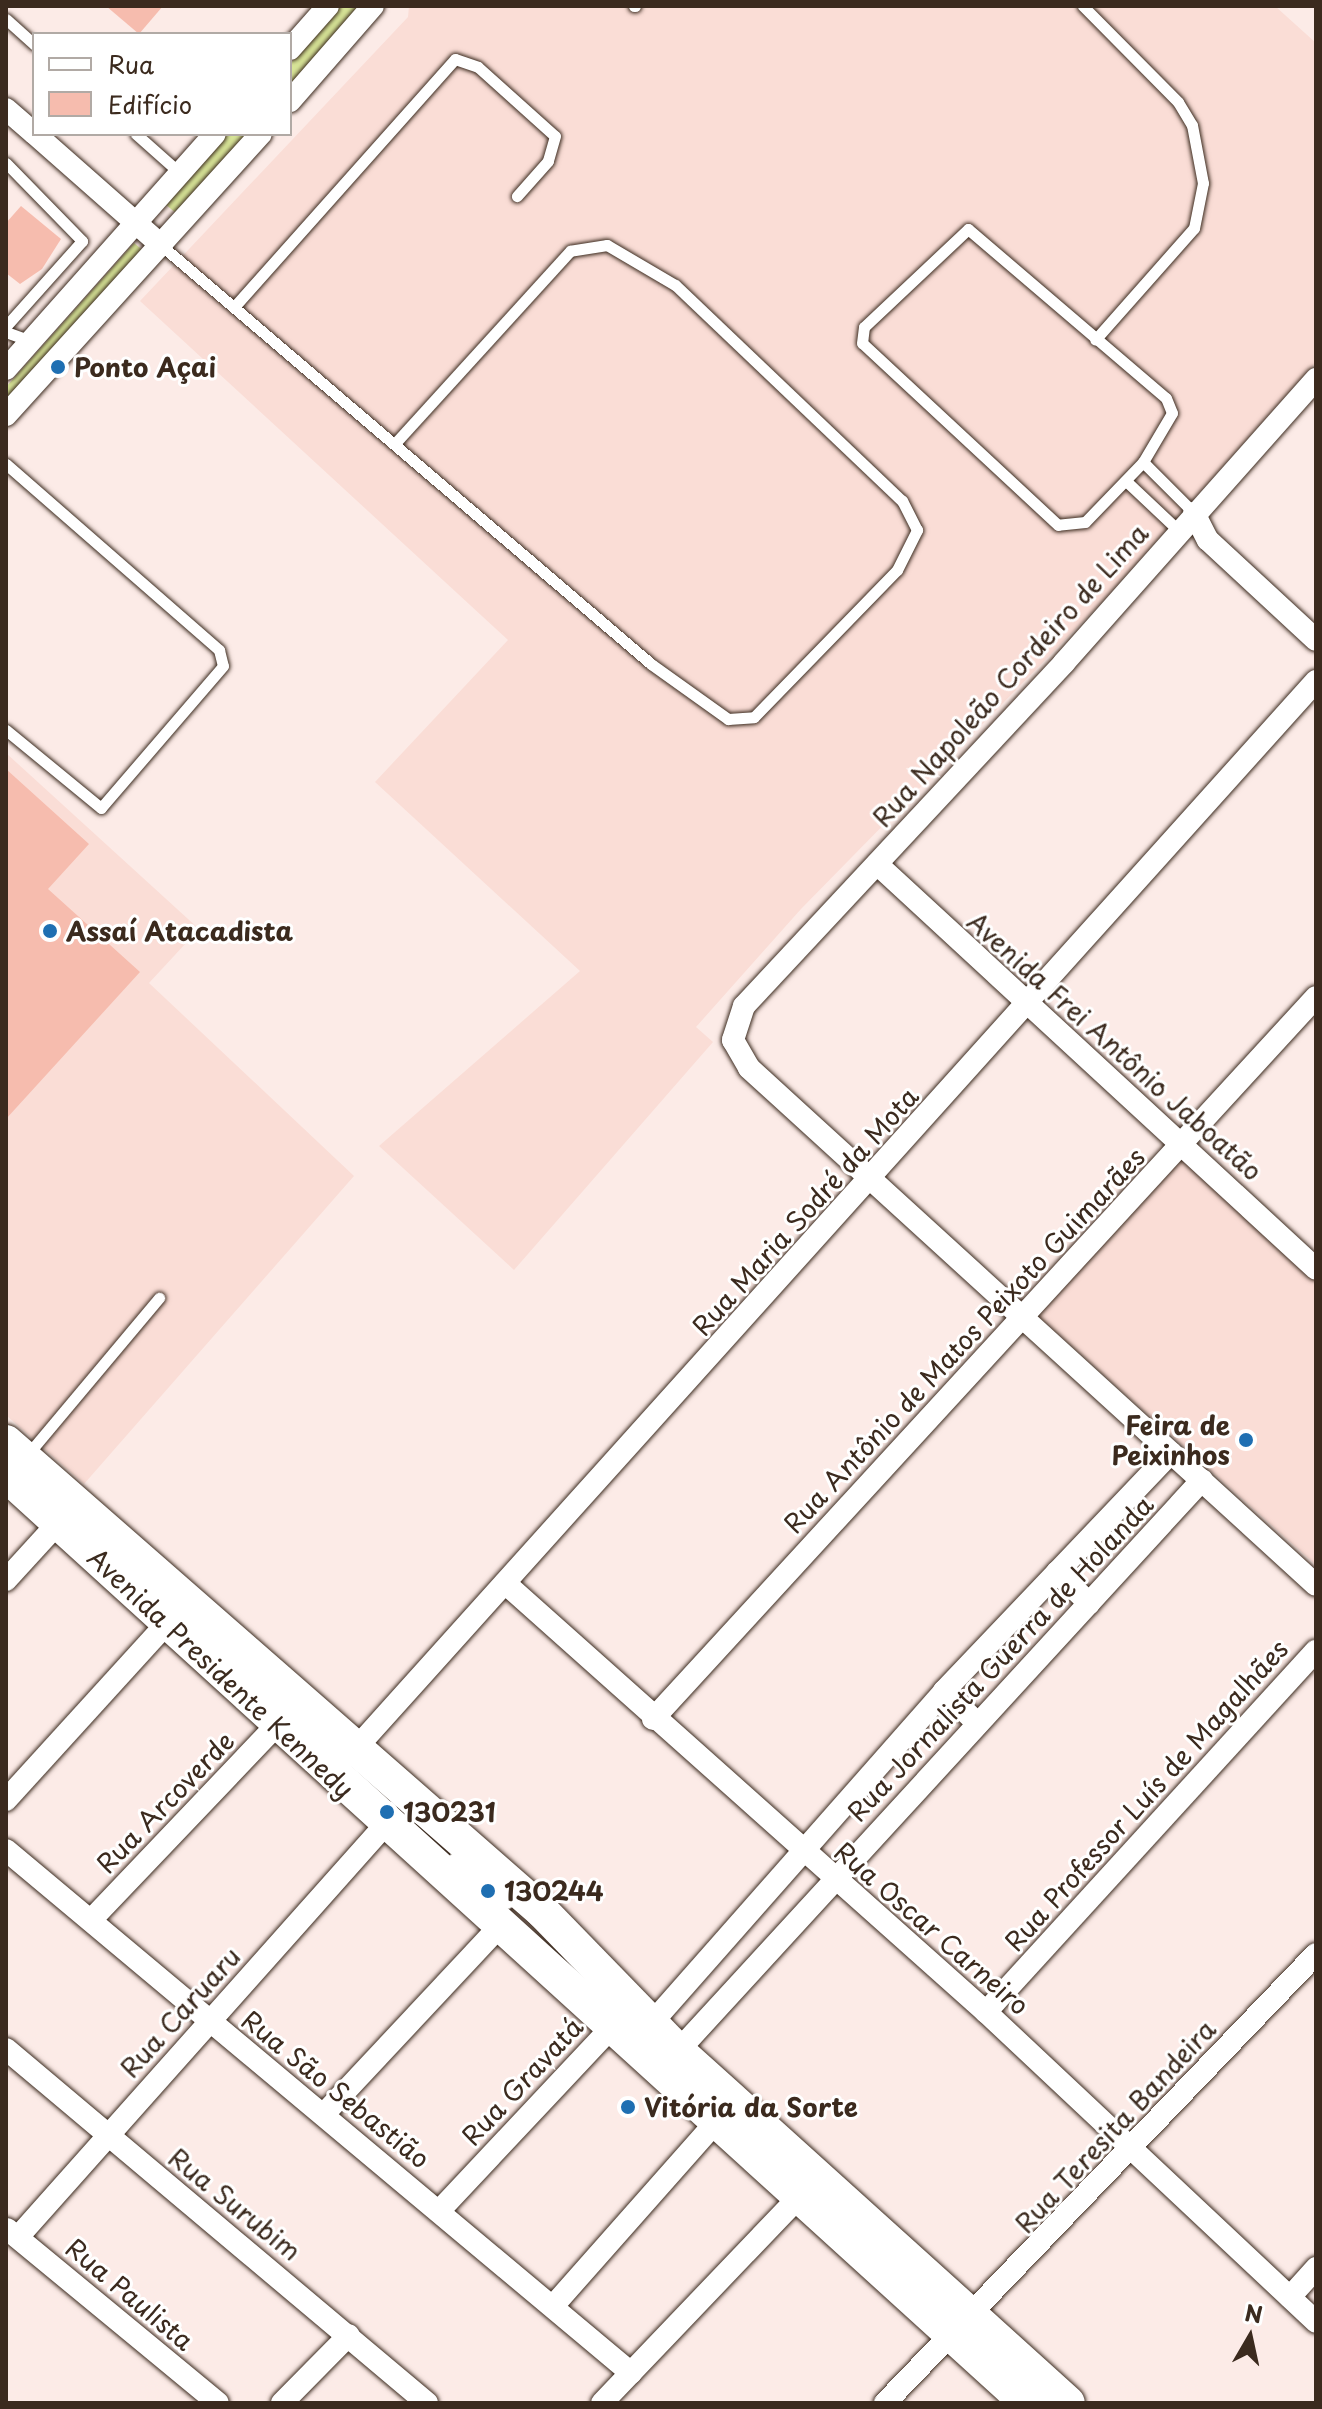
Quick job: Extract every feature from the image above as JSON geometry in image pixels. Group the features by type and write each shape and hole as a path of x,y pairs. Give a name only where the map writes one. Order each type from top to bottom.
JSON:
{"main road":[{"name":"Avenida Presidente Kennedy","path":"12,1459 58,1523 278,1724 342,1763 385,1825 503,1931 802,2194 965,2327 1068,2403"},
{"name":"Avenida Presidente Kennedy","path":"12,1459 342,1763 543,1912 650,2025 965,2327 1027,2403"}],"street":[{"path":"292,47 328,6"},
{"path":"292,99 373,6"},
{"path":"6,109 32,132"},
{"path":"36,136 162,246"},
{"path":"6,369 213,136"},
{"path":"6,415 259,136"},
{"name":"Rua Napoleão Cordeiro de Lima","path":"872,1183 749,1068 733,1040 744,1006 877,864 1316,379"},
{"path":"1194,513 1208,540 1316,640"},
{"path":"1178,530 1208,540"},
{"name":"Rua Maria Sodré da Mota","path":"342,1763 872,1183 1025,1005 1316,681"},
{"name":"Avenida Frei Antônio Jaboatão","path":"877,864 1025,1005 1183,1142 1316,1269"},
{"name":"Rua Antônio de Matos Peixoto Guimarães","path":"653,1719 1316,997"},
{"path":"872,1183 1025,1317 1316,1585"},
{"name":"Rua Jornalista Guerra de Holanda","path":"650,2025 944,1691 1171,1453"},
{"name":"Rua Jornalista Guerra de Holanda","path":"678,2051 1202,1480"},
{"path":"6,1580 58,1523"},
{"path":"1057,1572 1089,1603"},
{"name":"Rua Oscar Carneiro","path":"505,1583 653,1719 986,2012 1316,2322"},
{"path":"6,1800 167,1623"},
{"name":"Rua Professor Luís de Magalhães","path":"986,2012 1316,1651"},
{"path":"944,1691 978,1724"},
{"name":"Rua Arcoverde","path":"92,1919 278,1724"},
{"name":"Rua Caruaru","path":"12,2233 107,2136 385,1825"},
{"name":"Rua São Sebastião","path":"6,1850 92,1919 209,2023 441,2209 631,2373"},
{"path":"324,2114 503,1931"},
{"name":"Rua Teresita Bandeira","path":"885,2403 965,2327 1316,1954"},
{"name":"Rua Gravatá","path":"441,2209 612,2027"},
{"name":"Rua Surubim","path":"6,2049 427,2403"},
{"path":"554,2305 717,2121"},
{"path":"602,2403 802,2194"},
{"name":"Rua Paulista","path":"12,2233 218,2403"},
{"path":"1290,2297 1316,2268"},
{"path":"282,2403 349,2335"}],"lane":[{"path":"1083,6 1178,102 1192,125 1203,183 1194,228 1095,340"},
{"path":"6,19 32,42"},
{"path":"234,307 455,59 478,67 555,136 548,161 517,196"},
{"path":"138,136 180,173"},
{"path":"6,163 81,234 80,246 6,329 31,341"},
{"path":"968,229 1095,340 1166,398 1172,413 1143,462 1085,522 1058,525 868,354 862,335 968,229"},
{"path":"162,246 651,664 728,719 754,717 897,570 917,530 902,501 675,285 607,245 570,251 395,443"},
{"path":"45,284 56,313"},
{"path":"1143,462 1194,513"},
{"path":"6,464 219,650 223,666 101,808 6,730"},
{"path":"1126,481 1178,530"},
{"path":"12,1459 159,1298"}],"shaded area":[{"path":"409,6 1275,6 1316,43 1316,362 1101,603 801,909 696,1027 713,1042 514,1270 379,1146 580,971 375,782 508,640 140,301 408,17"},
{"path":"6,753 199,929 149,983 354,1176 84,1484 6,1415"},
{"name":"Feira de Peixinhos","path":"1180,1159 1316,1281 1316,1565 1038,1316"}],"green space":[{"path":"341,6 362,6 292,85 292,62"},
{"path":"226,136 246,136 177,214 165,204"},
{"path":"134,243 145,252 6,409 6,387"}],"building":[{"path":"106,6 163,6 141,32 137,32"},
{"path":"21,206 61,239 42,269 20,284 6,273 6,223"},
{"name":"Assaí Atacadista","path":"6,769 89,844 48,889 140,972 6,1119"}],"place":[{"name":"Ponto Açai","path":"58,367"},
{"name":"Assaí Atacadista","path":"50,931"},
{"name":"Feira de Peixinhos","path":"1246,1440"},
{"name":"130231","path":"387,1812"},
{"name":"130244","path":"488,1891"},
{"name":"Vitória da Sorte","path":"628,2107"}]}
